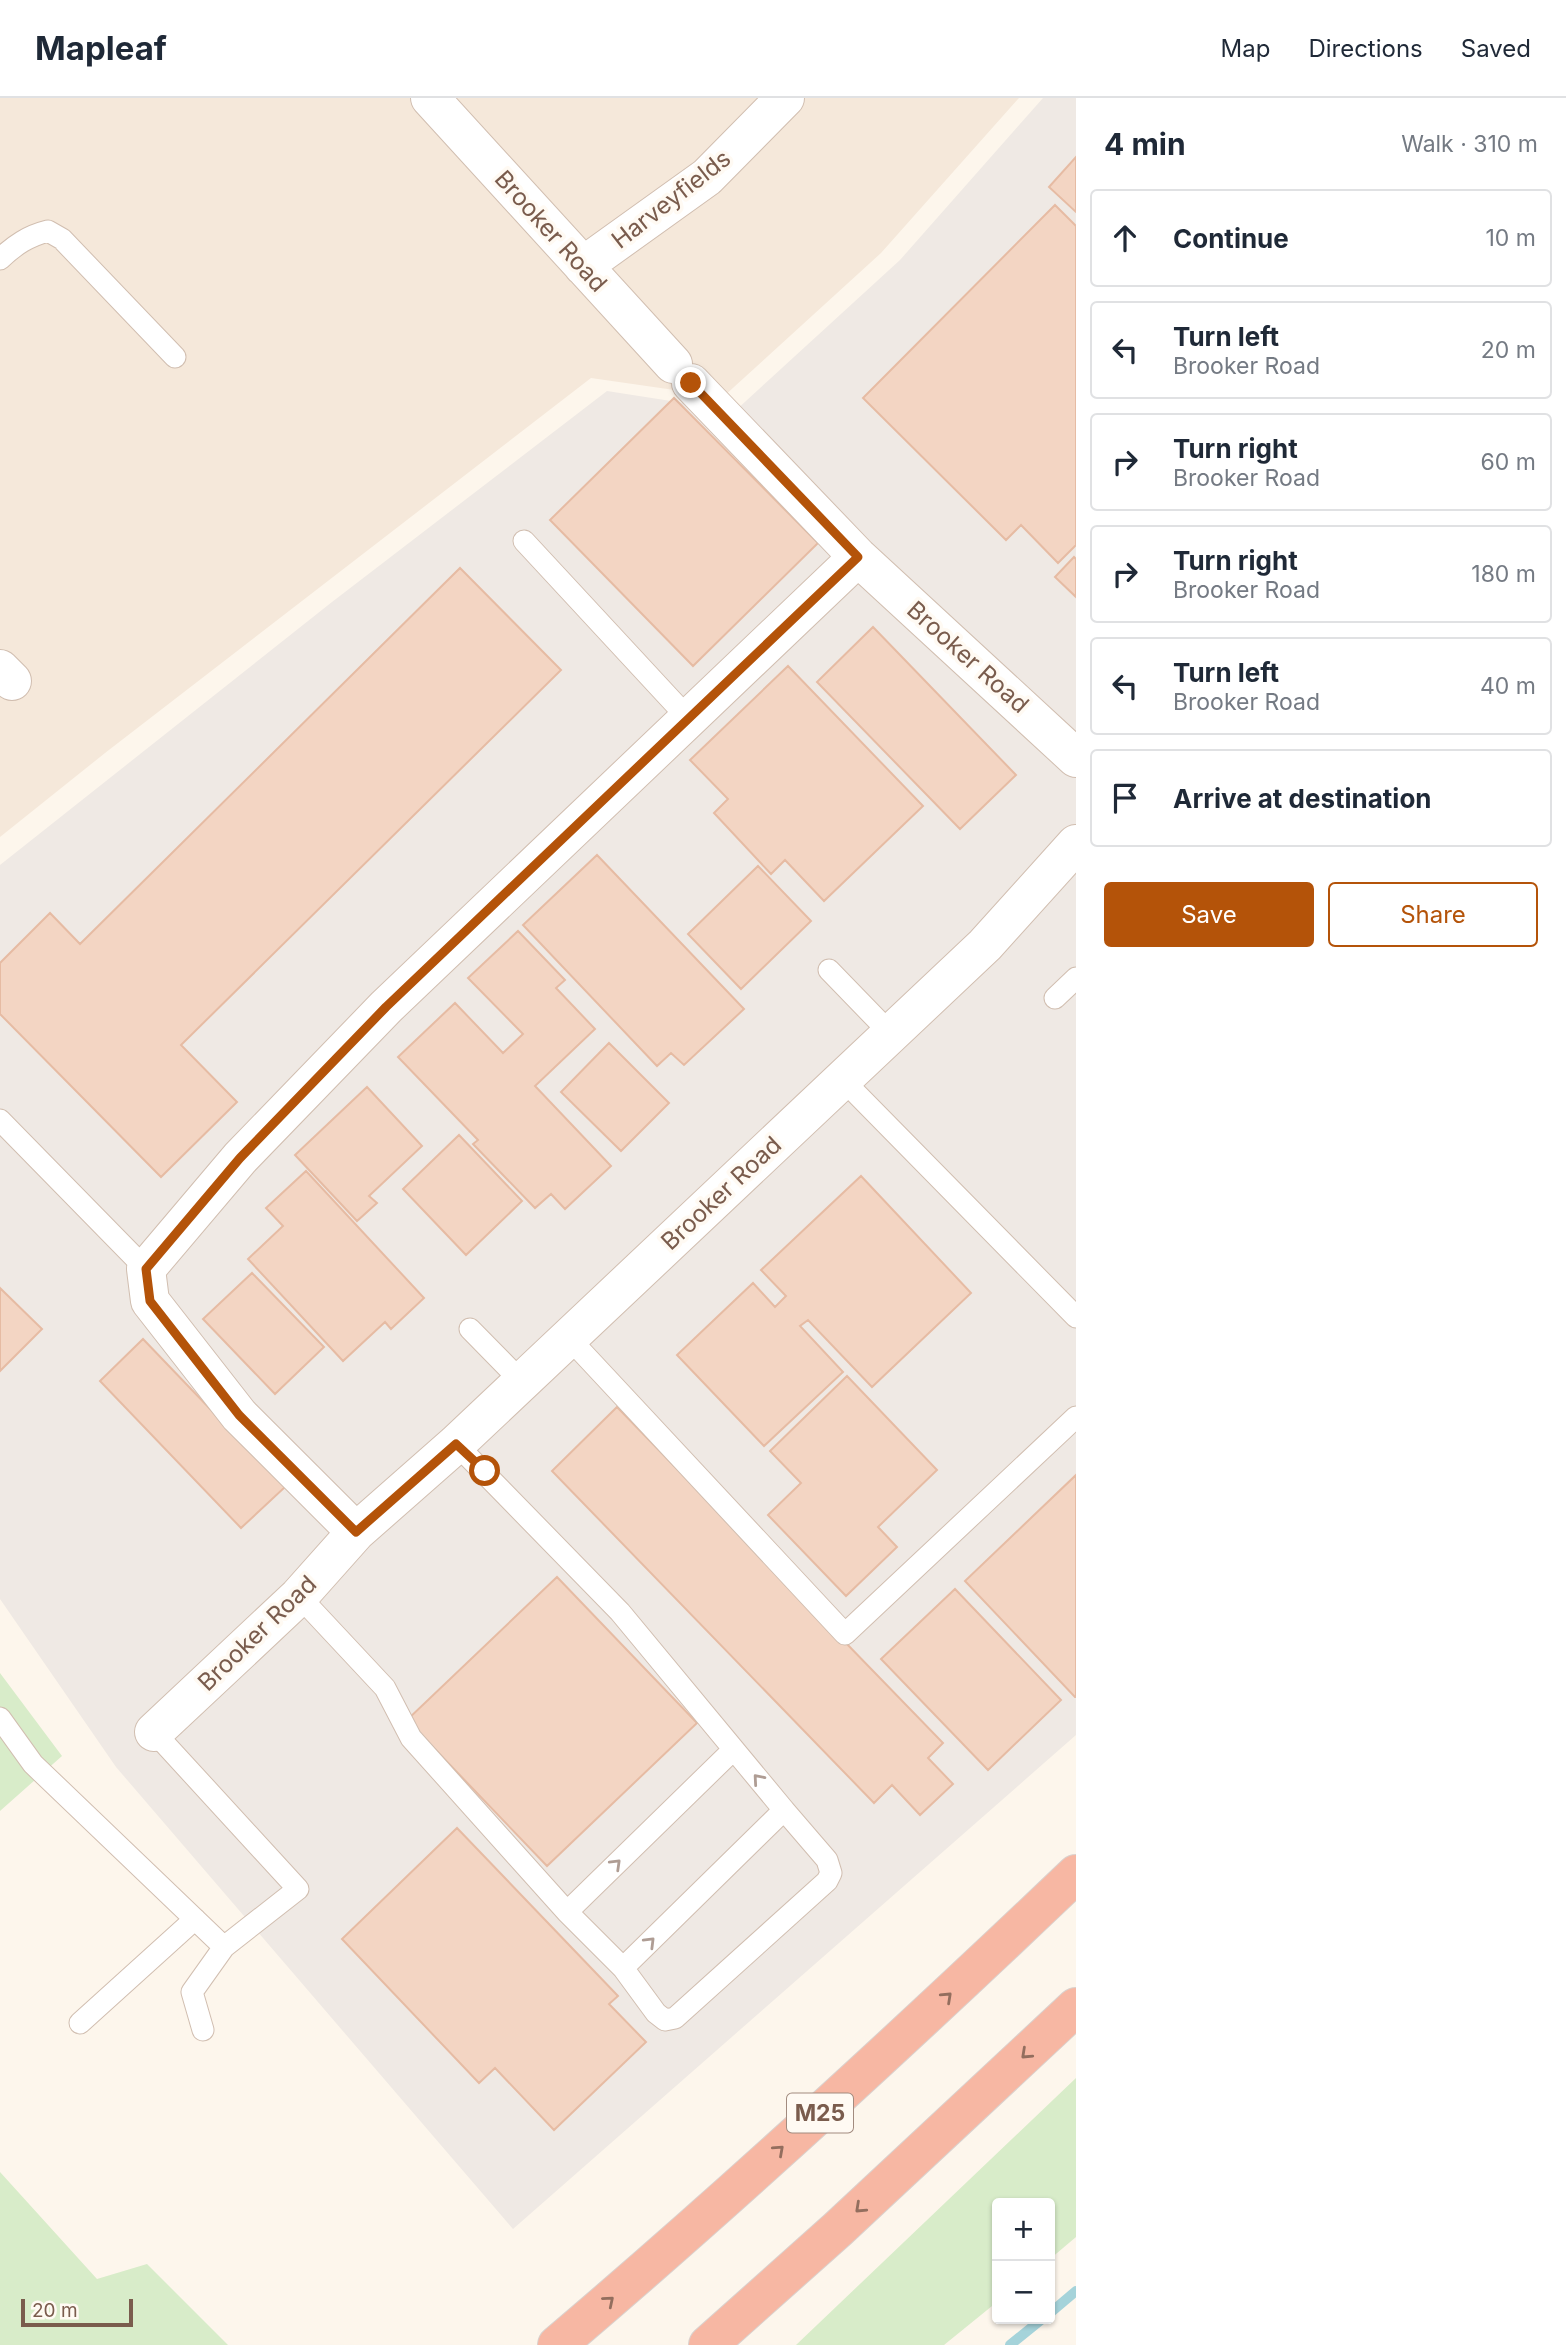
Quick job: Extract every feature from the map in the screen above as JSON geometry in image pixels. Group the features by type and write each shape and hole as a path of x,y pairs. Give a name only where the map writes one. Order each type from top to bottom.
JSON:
{"highway":[{"name":"M25","path":"557,2345 810,2122 943,2001 1076,1874"},
{"path":"708,2345 838,2229 1076,2007"}],"street":[{"name":"Brooker Road","path":"430,98 682,373 858,557 1076,758"},
{"name":"Harveyfields","path":"583,266 707,177 785,98"},
{"path":"356,1532 239,1415 150,1301 146,1269 240,1158 386,1007 858,557"},
{"name":"Brooker Road","path":"154,1732 299,1596 356,1532 456,1444 985,945 1076,844"}],"lane":[{"path":"0,259 13,246 30,236 48,231 62,239 175,357"},
{"path":"524,541 688,718"},
{"path":"828,970 891,1034"},
{"path":"1055,998 1076,978"},
{"path":"843,1080 1076,1317"},
{"path":"0,1119 146,1269"},
{"path":"470,1329 522,1382"},
{"path":"569,1337 845,1634 1076,1417"},
{"path":"299,1596 385,1688 411,1738 567,1912 623,1968 665,2020 675,2018 827,1881 831,1872 827,1860 620,1612 456,1444"},
{"path":"0,1718 33,1764 224,1947"},
{"path":"154,1732 298,1889 224,1947 192,1992 204,2030"},
{"path":"567,1912 733,1750"},
{"path":"623,1968 784,1810"},
{"path":"80,2023 195,1919"}],"shaded area":[{"path":"0,98 1019,98 881,253 723,397 591,378 0,837"},
{"path":"1043,98 1076,98 1076,1735 513,2229 116,1767 0,1599 0,865 332,602 607,391 735,411 900,260"}],"green space":[{"path":"0,1673 62,1756 0,1811"},
{"path":"1076,2078 1076,2237 1055,2255 1055,2198 992,2198 992,2306 944,2345 796,2345"},
{"path":"0,2172 97,2279 147,2264 228,2345 0,2345"}],"building":[{"path":"1076,157 1076,212 1049,187"},
{"path":"1055,205 1076,226 1076,545 1058,563 1021,525 1006,540 863,398"},
{"path":"674,398 818,543 693,666 550,520"},
{"path":"1074,557 1076,559 1076,597 1055,577"},
{"path":"460,568 561,670 181,1045 237,1102 161,1177 0,1014 0,963 50,913 80,944"},
{"path":"873,627 1016,775 960,829 817,682"},
{"path":"788,666 923,806 824,901 785,860 771,874 714,813 728,799 690,760"},
{"path":"597,855 744,1009 684,1065 671,1053 657,1066 523,925"},
{"path":"758,866 811,921 741,989 688,934"},
{"path":"518,931 565,980 556,988 595,1029 535,1086 611,1166 565,1209 551,1194 535,1208 473,1144 478,1140 398,1057 455,1003 503,1053 523,1034 468,978"},
{"path":"609,1043 669,1103 621,1151 561,1092"},
{"path":"367,1087 422,1146 369,1196 377,1203 357,1221 295,1155"},
{"path":"459,1135 522,1201 466,1255 403,1189"},
{"path":"306,1171 424,1298 391,1329 385,1322 343,1361 248,1259 283,1226 266,1208"},
{"path":"861,1176 971,1293 872,1387 808,1320 800,1326 843,1372 764,1446 677,1355 753,1283 775,1307 786,1296 761,1270"},
{"path":"252,1273 324,1347 275,1394 203,1319"},
{"path":"0,1288 42,1329 0,1371"},
{"path":"143,1339 285,1487 241,1528 100,1381"},
{"path":"847,1376 937,1470 878,1527 897,1547 846,1596 768,1515 801,1483 770,1451"},
{"path":"617,1407 943,1743 928,1758 953,1784 920,1815 892,1785 874,1803 552,1471"},
{"path":"1076,1475 1076,1697 1075,1697 965,1581"},
{"path":"557,1577 697,1723 547,1866 407,1720"},
{"path":"955,1589 1061,1700 988,1770 881,1659"},
{"path":"457,1828 618,1996 609,2004 646,2042 554,2130 495,2068 479,2083 342,1939"}],"waterway":[{"path":"1055,2309 1076,2291"},
{"path":"1010,2345 1036,2324"}],"route":[{"path":"485,1471 456,1444 356,1532 239,1415 150,1301 146,1269 240,1158 386,1007 858,557 691,383"}]}
